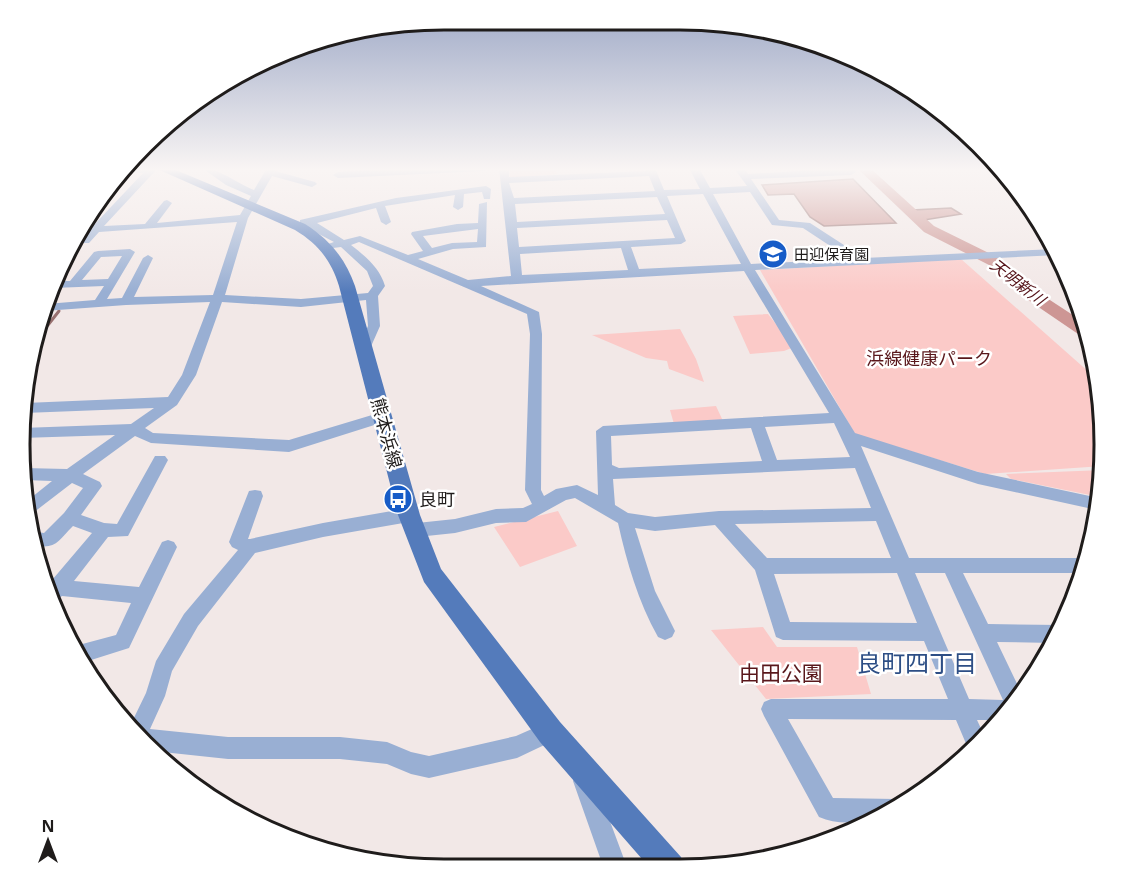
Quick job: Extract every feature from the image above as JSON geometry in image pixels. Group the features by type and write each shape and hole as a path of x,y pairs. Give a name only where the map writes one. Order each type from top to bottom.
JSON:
{"main road":[{"name":"熊本浜線","path":"256,209 335,245 413,523 432,575 550,732 662,859"}],"street":[{"path":"85,241 116,209"},
{"path":"148,227 161,209"},
{"path":"91,229 148,227 237,209"},
{"path":"35,504 69,475 172,402 189,375 249,209"},
{"path":"308,223 358,209"},
{"path":"381,209 386,222"},
{"path":"407,259 452,246 482,245 484,209"},
{"path":"511,209 517,279"},
{"path":"514,251 681,241 667,209"},
{"path":"717,209 747,268 850,437 974,737"},
{"path":"767,209 776,223 806,225 862,262"},
{"path":"512,225 670,217"},
{"path":"286,221 308,223 320,228 335,245 377,274 379,286 372,296 374,326 364,348"},
{"path":"430,253 416,234 483,226"},
{"path":"335,245 360,239 533,312 536,334 533,490 541,506"},
{"path":"625,244 635,273"},
{"path":"60,307 65,285 98,254 130,252 99,303"},
{"path":"465,284 517,279 1046,252"},
{"path":"126,301 148,258"},
{"path":"65,285 112,282"},
{"path":"53,307 126,301 217,298 278,303 350,300 372,296"},
{"path":"32,408 172,402"},
{"path":"30,433 134,429 151,438 289,446 382,417"},
{"path":"606,508 609,475 603,431 840,418"},
{"path":"756,421 771,465"},
{"path":"850,437 978,478 1090,502"},
{"path":"70,519 104,530 122,531 160,460"},
{"path":"609,475 861,462"},
{"path":"31,474 69,475 94,486 70,519 47,541 41,540"},
{"path":"255,496 238,542 249,547 323,530 413,523 455,526 496,516 526,515 562,494 577,491 624,519 655,524 719,518 883,514"},
{"path":"719,518 763,566 783,631 929,632"},
{"path":"624,519 635,560 655,615 665,631"},
{"path":"56,588 104,530"},
{"path":"86,652 122,642 168,547"},
{"path":"140,726 155,696 164,668 191,620 249,547"},
{"path":"950,565 1011,693"},
{"path":"763,566 1076,565"},
{"path":"57,591 144,596"},
{"path":"982,633 1048,634"},
{"path":"875,810 827,809 771,709 997,710"},
{"path":"154,740 228,748 340,748 387,753 411,764 429,767 517,747 550,732"},
{"path":"578,764 612,859"}],"green space":[{"name":"浜線健康パーク","path":"961,259 1087,370 1093,417 1093,467 985,474 855,434 760,270"},
{"path":"768,314 794,347 784,351 750,354 733,316"},
{"path":"680,329 696,359 704,382 669,369 667,361 646,358 592,335"},
{"path":"716,406 723,421 674,424 670,410"},
{"path":"1093,470 1090,495 1011,479 1006,474"},
{"path":"558,511 577,546 520,567 494,527"},
{"name":"由田公園","path":"763,627 777,647 857,647 871,694 766,699 711,630"}],"shaded area":[{"path":"805,209 883,209 896,223 824,226 810,217"},
{"path":"953,209 961,214 924,220 913,210"}],"waterway":[{"name":"天明新川","path":"908,209 929,229 999,264 1009,272 1021,288 1076,325"},
{"path":"48,325 59,311"}],"place":[{"name":"田迎保育園","path":"773,254"},
{"name":"良町","path":"398,499"}],"district":[{"name":"良町四丁目","path":"917,662"}]}
